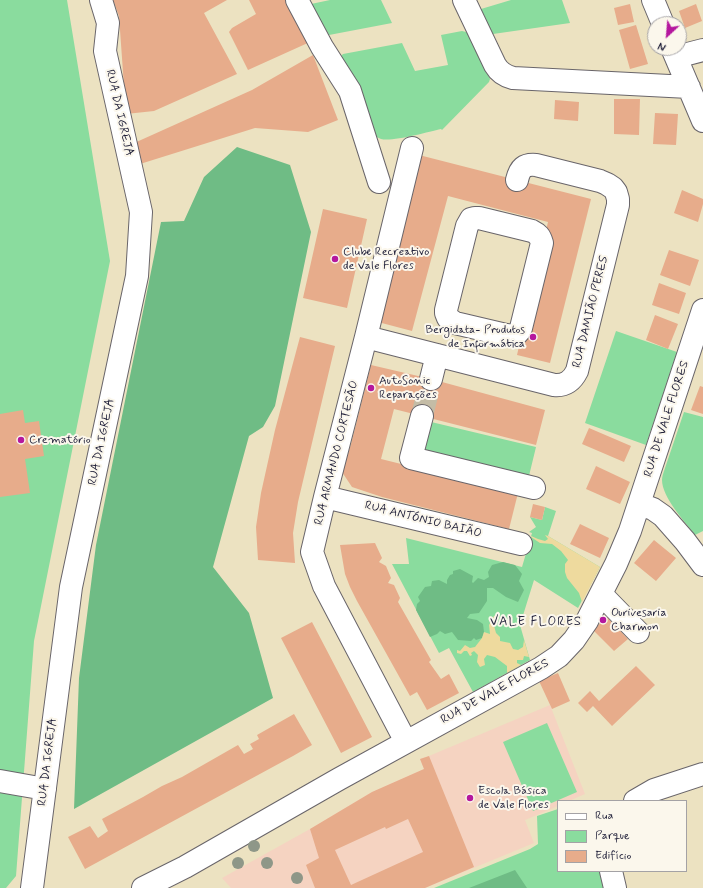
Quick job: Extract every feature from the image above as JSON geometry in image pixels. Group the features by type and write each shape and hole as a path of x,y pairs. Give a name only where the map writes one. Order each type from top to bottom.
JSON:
{"street":[{"name":"RUA DA IGREJA","path":"32,888 71,587 138,276 141,212 105,51 108,23 101,0"},
{"path":"297,0 322,47 350,91 379,182"},
{"path":"464,0 495,65 498,70 507,77 689,88"},
{"path":"653,0 660,16"},
{"path":"687,52 703,50"},
{"path":"675,56 703,121"},
{"name":"RUA ARMANDO CORTESÃO","path":"406,742 324,586 312,552 412,148"},
{"name":"RUA DAMIÃO PERES","path":"366,337 554,385 565,384 574,377 577,371 618,205 616,192 613,188 600,181 536,164 531,164 521,169 516,180"},
{"path":"480,218 507,218 539,235 542,243 521,328 516,334 511,336 455,323 448,318 446,313 468,222 471,219 480,218"},
{"name":"RUA DE VALE FLORES","path":"143,888 185,867 339,779 542,668 559,656 574,640 587,621 630,532 703,310"},
{"path":"431,379 437,355"},
{"path":"422,416 411,458 534,488"},
{"name":"RUA ANTÓNIO BAIÃO","path":"325,497 521,544"},
{"path":"640,504 653,509 663,516 685,541 703,565"},
{"path":"601,594 638,632"},
{"path":"637,800 654,790 703,774"},
{"path":"0,781 45,789"},
{"path":"611,872 615,888"}],"shaded area":[{"name":"Escola Básica de Vale Flores","path":"550,705 585,794 571,800 557,800 557,806 525,820 534,843 425,888 231,888 222,878 310,829 372,792 424,769 420,759"}],"green space":[{"path":"0,0 67,0 110,261 34,641 16,876 6,888 0,888"},
{"path":"330,0 381,0 392,23 329,35 311,4"},
{"path":"511,0 562,0 570,23 493,34 481,9"},
{"path":"462,31 470,35 490,79 489,82 442,130 386,140 378,138 374,135 340,57 343,54 402,43 415,71 448,65 441,35"},
{"path":"237,147 290,165 311,232 275,406 263,427 249,436 213,567 249,613 273,698 74,809 79,678 96,545 161,222 184,221 204,177"},
{"path":"616,331 677,352 646,445 585,423"},
{"path":"684,412 703,417 703,531 695,535 670,501 663,487 662,480"},
{"path":"427,421 536,447 528,480 420,455"},
{"path":"545,507 556,511 548,536 600,567 578,608 534,580 520,625 530,660 473,692 449,648 439,653 392,564 409,564 406,538 522,567 532,533 529,532 536,527 530,517 542,520"},
{"path":"503,562 515,565 522,574 519,581 524,590 518,602 506,597 493,588 487,588 487,601 479,613 470,614 467,618 477,620 483,624 484,632 482,638 476,640 474,638 471,641 458,640 452,632 445,634 440,631 430,637 416,610 417,604 420,601 418,597 425,587 431,586 432,581 439,580 447,584 447,580 450,575 453,574 453,571 460,569 473,576 473,583 478,578 484,580 489,577 488,572 492,565"},
{"path":"547,723 577,792 533,811 503,742"},
{"path":"557,809 557,872 600,872 603,888 434,888 530,849 538,844 537,816"},
{"path":"515,870 527,888 469,888"}],"sand":[{"path":"545,535 600,567 582,602 579,593 567,578 565,564 568,560 561,551 552,544 540,543 531,537 545,541 548,539"},
{"path":"494,616 497,616 493,622 496,633 500,637 500,641 510,643 513,649 518,650 523,647 524,640 529,657 524,656 523,660 517,660 517,663 521,665 507,673 507,666 495,657 487,655 484,659 485,665 480,667 477,662 478,655 474,651 470,656 467,651 464,651 461,654 457,653 457,650 460,651 465,645 470,648 475,647 482,638 484,632 490,634 489,625"}],"building":[{"path":"113,0 227,0 204,13 237,74 154,111 126,114 119,16"},
{"path":"249,0 288,0 310,42 248,70 229,32 232,28 256,14"},
{"path":"630,4 634,22 618,25 614,8"},
{"path":"696,4 702,21 687,27 687,16 681,16 679,11"},
{"path":"636,25 648,64 630,69 619,30"},
{"path":"313,55 338,120 308,132 255,128 140,164 132,144 252,90"},
{"path":"614,99 640,99 639,135 614,134"},
{"path":"555,100 579,102 578,121 554,119"},
{"path":"655,113 678,114 676,145 653,144"},
{"path":"419,155 591,199 550,363 517,355 548,222 448,196 412,331 378,322"},
{"path":"682,190 703,199 698,222 674,213"},
{"name":"Clube Recreativo de Vale Flores","path":"323,209 367,219 347,308 303,298"},
{"path":"669,250 699,260 690,286 660,275"},
{"path":"659,283 686,293 679,314 652,305"},
{"path":"655,315 678,324 668,349 646,340"},
{"path":"300,337 335,346 298,502 293,533 295,563 258,560 256,527 261,493 275,430"},
{"path":"371,365 431,379 545,410 536,445 394,409 381,459 518,493 509,529 382,497 352,487 342,472 351,444"},
{"path":"700,386 703,387 703,414 691,410"},
{"name":"Crematório","path":"23,410 25,423 39,421 44,456 25,459 30,493 0,497 0,414"},
{"path":"589,428 631,446 624,462 582,444"},
{"path":"596,466 630,482 620,504 586,489"},
{"path":"533,504 545,507 542,520 530,517"},
{"path":"580,524 609,538 600,558 570,544"},
{"path":"654,540 676,558 656,581 634,563"},
{"path":"375,543 382,558 379,562 386,566 391,578 388,583 394,585 400,598 398,602 431,660 429,662 441,679 449,674 459,693 427,710 417,692 410,696 357,601 345,574 340,545"},
{"path":"607,617 628,639 614,651 593,630"},
{"path":"312,622 372,737 341,753 281,638"},
{"path":"636,666 655,685 612,726 593,706 587,712 578,703 590,691 599,701"},
{"path":"558,673 570,701 552,709 539,681"},
{"path":"294,714 312,745 85,869 68,837 90,826 98,838 108,831 102,819 162,786 182,777 238,745 244,754 253,749 250,744 259,739 257,735"},
{"path":"429,756 474,867 425,888 315,888 306,865 319,858 310,829 372,792 424,769 420,759","holes":["408,819 423,852 351,885 335,850 385,827 386,829"]}],"tunnel":[{"path":"422,416 431,379"}],"place":[{"name":"Clube Recreativo de Vale Flores","path":"335,259"},
{"name":"Bergidata- Produtos de Informática","path":"533,337"},
{"name":"AutoSonic Reparações","path":"371,388"},
{"name":"Crematório","path":"21,440"},
{"name":"Ourivesaria Charmon","path":"603,620"},
{"name":"Escola Básica de Vale Flores","path":"470,798"}],"district":[{"name":"VALE FLORES","path":"536,622"}]}
